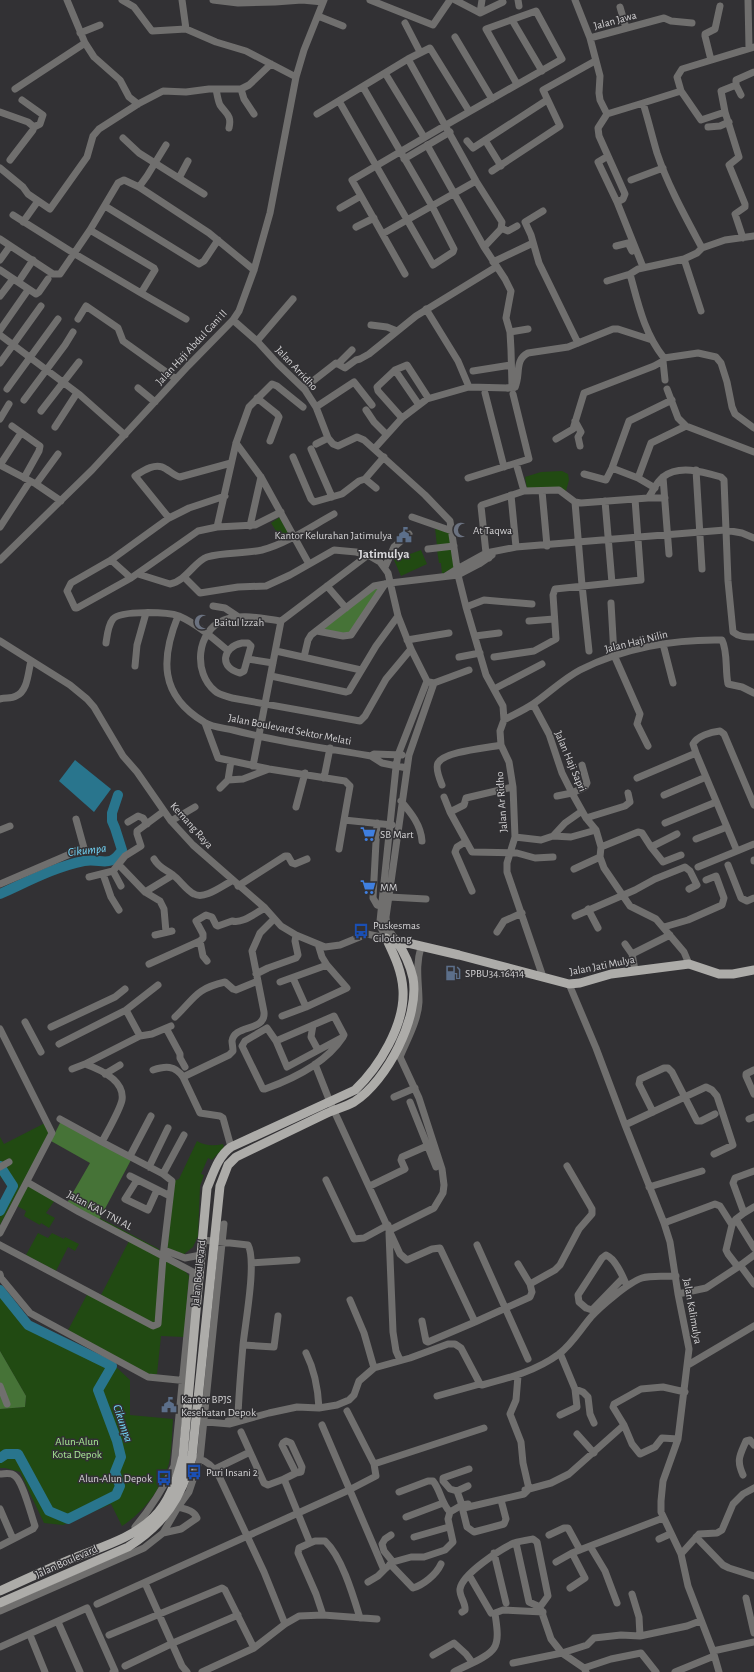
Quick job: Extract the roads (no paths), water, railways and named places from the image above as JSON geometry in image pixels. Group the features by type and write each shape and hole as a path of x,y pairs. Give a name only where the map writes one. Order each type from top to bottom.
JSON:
{"main road":[{"name":"Jalan Jati Mulya","path":"386,938 459,955 569,984 580,983 612,974 635,970 688,964 719,974 733,974 754,970"},
{"name":"Jalan Boulevard","path":"0,1603 128,1546 140,1539 160,1522 170,1510 184,1485 201,1420 217,1241 220,1186 228,1165 236,1157 332,1106 355,1090 367,1078 389,1043 399,1020 403,1005 401,974 395,956 386,938"},
{"name":"Jalan Boulevard","path":"0,1591 38,1573 121,1539 138,1529 155,1516 165,1501 179,1474 192,1458 186,1381 196,1274 203,1240 207,1188 217,1164 225,1151 231,1147 332,1106 353,1102 372,1087 398,1055 413,999 413,979 412,961 396,940"},
{"path":"404,952 411,944"}],"street":[{"path":"67,0 85,44 94,57 120,80 127,93 138,104"},
{"path":"122,0 134,7 152,31 186,29 216,42 246,51 296,78"},
{"path":"182,0 186,29"},
{"path":"213,0 238,3 302,0 323,1"},
{"path":"370,0 432,25 450,0"},
{"path":"455,0 480,13"},
{"path":"480,13 482,0"},
{"path":"575,0 590,38 595,62 600,76 600,100 607,114"},
{"path":"725,112 701,120 681,91 677,77 680,71 686,67 751,48 748,0"},
{"name":"Jalan Haji Abdul Gani II","path":"0,560 61,501 125,435 233,320 239,311 254,270 270,213 296,78 304,50 323,1"},
{"path":"480,13 494,3 503,2"},
{"path":"711,60 705,34 715,29 720,6"},
{"path":"620,7 626,28"},
{"path":"405,274 384,233 352,180 562,58 537,12 486,30 517,84"},
{"path":"318,16 343,26"},
{"name":"Jalan Jawa","path":"590,38 664,18 671,21 692,23"},
{"path":"512,20 542,71"},
{"path":"405,23 420,52"},
{"path":"80,34 100,25"},
{"path":"455,37 492,99"},
{"path":"16,89 85,44"},
{"path":"317,114 408,59 430,48 469,111"},
{"path":"408,59 476,181 502,222 501,228 484,246"},
{"path":"492,171 560,126 547,100 544,89 595,62"},
{"path":"0,168 23,187 28,194 51,208 87,157 95,132 138,104 163,91 186,92 216,89 241,89 249,84 270,64"},
{"path":"741,95 736,85 736,80 754,72"},
{"path":"386,73 424,137"},
{"path":"736,85 721,91 725,112 739,157 730,164 729,167 745,204 745,207 734,214 743,238"},
{"path":"339,100 433,265 453,252 454,249 432,206 363,87"},
{"path":"216,89 220,104 230,121 229,128"},
{"path":"241,89 244,99 254,114"},
{"path":"616,202 624,198 625,194 598,130 607,114 681,91"},
{"path":"10,160 34,127 40,124 43,115 22,100"},
{"path":"467,141 473,148 547,100"},
{"path":"642,103 663,168 684,215 702,248"},
{"path":"0,112 28,122 34,127"},
{"path":"708,127 720,126 729,122"},
{"path":"404,159 450,132"},
{"path":"123,138 139,153 204,194"},
{"path":"485,140 501,166"},
{"path":"139,188 166,145"},
{"path":"427,145 495,265 505,279 511,294 506,312 510,332 512,389 529,458 528,460 516,465 504,467 468,478"},
{"path":"608,156 598,162 616,202 641,268"},
{"path":"179,178 188,161"},
{"path":"631,180 663,168"},
{"path":"0,239 57,275 63,272 75,254 118,183 124,180 194,222 254,270"},
{"path":"384,233 476,181"},
{"path":"340,208 361,196"},
{"path":"23,222 38,201"},
{"path":"105,206 199,264 201,264 218,240"},
{"path":"543,210 525,221 541,266 578,343"},
{"path":"13,215 75,254 186,319"},
{"path":"356,227 374,218"},
{"path":"501,228 508,231 517,226"},
{"path":"90,230 154,268 155,270 141,293"},
{"path":"607,281 630,274 641,268 684,259 697,253 702,248 725,240 754,236"},
{"path":"338,364 345,368 356,360 369,354 426,309 495,265 533,243"},
{"path":"616,246 625,243 629,245 641,268"},
{"path":"0,260 10,246"},
{"path":"684,259 701,311"},
{"path":"21,278 33,260"},
{"path":"0,270 28,290 38,294 48,279"},
{"path":"630,274 639,311 652,340 663,359 666,380"},
{"path":"0,296 13,279"},
{"path":"0,330 28,290"},
{"path":"257,341 293,299"},
{"path":"0,363 41,306"},
{"path":"78,319 86,306 118,328 124,341 176,379"},
{"path":"426,309 458,361 469,387"},
{"path":"7,389 58,319"},
{"name":"Jalan Arridho","path":"233,320 257,341 280,366 306,390 316,407 328,438"},
{"path":"371,325 379,325 397,331"},
{"path":"510,332 528,329"},
{"path":"512,389 517,382 519,361 525,354 540,350 568,347 613,329 618,329 652,340"},
{"path":"24,400 73,332"},
{"path":"0,335 64,382 125,435"},
{"path":"306,390 335,364 338,364 352,350"},
{"path":"556,438 572,429 585,392 654,366 663,359 698,353 716,357 721,363 735,414 754,428"},
{"path":"41,411 79,362"},
{"path":"473,370 511,364"},
{"path":"402,418 377,387 395,370 405,365 408,366 427,396 427,399"},
{"path":"395,370 419,405"},
{"path":"316,407 354,382 369,408 374,422 386,434"},
{"path":"217,527 236,443 249,407 271,384 274,384 303,407"},
{"path":"374,449 402,418 427,399 469,387 512,389"},
{"path":"138,388 155,402"},
{"path":"667,389 678,418 686,426 754,452"},
{"path":"485,393 504,467"},
{"path":"56,427 80,395"},
{"path":"257,398 278,415 278,419 270,440"},
{"path":"584,474 605,480 612,468 629,421 672,400"},
{"path":"0,419 9,404"},
{"path":"575,421 582,432 578,438 580,446"},
{"path":"12,426 40,446 30,481"},
{"path":"638,478 652,442 686,426"},
{"path":"21,433 0,465 30,481 61,501"},
{"path":"293,457 312,501 318,502 332,497 345,492 364,479 384,457 364,440 357,437 336,446 328,438 314,446 332,497"},
{"path":"236,443 261,477 309,564"},
{"path":"0,527 3,515 30,481 58,454"},
{"name":"Jalan Ar Ridho","path":"384,457 445,515 451,524 457,572 466,607 486,675 503,706 504,720 500,731 502,745 509,762 513,787 515,837 507,863 507,872 543,977"},
{"path":"169,518 135,476 144,470 156,466 163,467 180,477 231,463"},
{"path":"516,465 524,491"},
{"path":"612,468 638,478 655,488"},
{"path":"696,470 702,569"},
{"path":"648,498 663,477 676,472 696,470 721,477 724,480 728,581 733,632 744,637 754,637"},
{"path":"250,526 261,477"},
{"path":"663,477 670,554"},
{"path":"364,479 376,488"},
{"path":"488,555 481,506 511,495 524,491 560,491 575,502 581,503 665,498"},
{"path":"542,491 547,546"},
{"path":"511,495 516,547"},
{"path":"225,496 188,508 169,518 111,560 71,582 68,585 67,591 75,608 98,598 138,574 198,531 217,527 255,526 281,512"},
{"path":"494,657 534,651 554,641 556,637 553,594 555,589 582,585 640,581 635,499"},
{"path":"605,501 612,583"},
{"path":"575,502 589,651"},
{"path":"138,574 170,584 184,577 206,558 263,549 294,536 334,514"},
{"path":"412,517 452,531"},
{"path":"304,657 309,637 372,587 388,583 446,576 457,572 495,552 516,547 547,546 638,536 726,530 742,533 754,538"},
{"path":"385,567 394,547 410,534"},
{"path":"428,550 454,546"},
{"path":"184,577 200,593 238,587 266,586 290,575 328,552 340,550 368,555 380,562 385,567 388,573 388,583 407,640 430,682 409,756 398,826 386,922 387,927 396,940"},
{"path":"253,766 272,676 281,621 368,555"},
{"path":"111,560 131,578"},
{"path":"317,631 345,637 351,635 388,583"},
{"path":"327,586 346,608"},
{"path":"466,607 484,600 532,604"},
{"path":"610,603 614,655 640,714 637,724 648,746"},
{"path":"213,606 225,608 238,616"},
{"path":"135,666 137,645 146,613"},
{"path":"106,643 110,624 114,618 125,614 146,613 178,616 207,633 228,650"},
{"name":"Jalan Boulevard Sektor Melati","path":"178,616 167,650 166,667 168,677 171,686 182,704 204,723 258,737 371,756 382,763 407,768"},
{"path":"281,621 238,616 222,620 215,624 207,633 201,653 200,664 202,673 209,685 216,692 225,696 361,721 392,671 411,648"},
{"path":"272,676 348,692 351,690 376,646 398,616"},
{"path":"529,621 554,619"},
{"path":"407,640 449,632"},
{"path":"475,636 499,633"},
{"name":"Kemang Raya","path":"0,640 70,685 87,699 94,707 123,756 171,821 193,845 264,908 281,926 296,935 325,947 335,946 367,934 386,938"},
{"name":"Jalan Haji Nilin","path":"504,720 533,704 580,670 614,655 662,644 698,640 722,640 725,647 725,672 728,684 742,687 754,693"},
{"path":"248,643 251,646 243,672 240,673 230,669 227,664 226,656 228,650 235,644 248,643"},
{"path":"662,644 673,683"},
{"path":"276,651 361,670"},
{"path":"459,657 480,653"},
{"path":"248,659 273,664"},
{"path":"0,692 3,698 12,698 20,694 26,684 31,661"},
{"path":"494,689 542,664"},
{"path":"386,938 381,928 380,921 389,824 398,755 430,682 469,670"},
{"name":"Jalan Haji Sapri","path":"533,704 549,734 562,773 586,818 596,830 601,846 600,857"},
{"path":"204,723 216,757 269,769 345,780 349,784 339,849"},
{"path":"737,851 696,753 693,744 696,741 713,732 722,732 728,741 754,805"},
{"path":"442,785 437,766 438,762 450,755 502,745"},
{"path":"324,778 330,748"},
{"path":"637,778 696,753"},
{"name":"Jalan Boulevard Sektor Melati","path":"371,756 374,754 409,756"},
{"path":"220,788 228,780 231,761"},
{"path":"557,796 585,787 587,783 582,765"},
{"path":"228,780 243,779 269,769"},
{"path":"296,807 305,774"},
{"path":"664,795 706,777"},
{"path":"450,812 464,805 466,798 513,787"},
{"path":"586,818 625,806 630,802 628,793"},
{"path":"444,797 465,842 472,852 517,853 535,858 553,857"},
{"path":"402,801 422,832 422,841"},
{"path":"665,823 716,802"},
{"path":"171,821 194,807"},
{"path":"89,877 113,871 125,856 140,847 136,832 164,811"},
{"path":"553,836 565,823 582,811"},
{"path":"128,822 138,816 141,817 146,824"},
{"path":"0,884 84,848 76,819"},
{"path":"344,820 398,826"},
{"path":"377,823 373,898 377,905 381,906"},
{"path":"0,830 10,826"},
{"path":"696,839 727,827"},
{"path":"515,837 541,840 553,836 571,837 596,830"},
{"path":"601,846 638,832 642,833 650,847 663,862 680,855"},
{"path":"650,847 677,834"},
{"path":"465,842 457,846 455,852 472,891"},
{"path":"698,867 754,844"},
{"path":"154,859 159,867 173,875 194,894 200,895 235,883 286,856 295,864 307,859"},
{"path":"574,869 600,857 604,868 630,906 656,919 684,952 688,964"},
{"path":"728,866 741,898 747,901 754,898"},
{"path":"121,867 145,892 160,902 164,909 169,931 155,935"},
{"path":"575,916 685,867 690,871 697,885 688,889"},
{"path":"113,871 121,886"},
{"path":"103,874 111,897 119,910"},
{"path":"145,892 173,875"},
{"path":"664,927 688,920 722,905 724,898 716,876 706,880"},
{"path":"389,897 426,899"},
{"path":"148,964 200,941 203,938 203,934 196,922 206,914 212,917 218,926 232,920 238,922 264,908"},
{"path":"588,909 598,928"},
{"path":"497,932 504,921 522,913"},
{"path":"183,1077 229,1055 233,1051 232,1040 236,1034 263,1021 264,1012 252,955 253,948 260,933 274,919"},
{"path":"175,1017 186,1004 206,987 224,982 233,990 237,990 257,978 268,968 296,958 298,954 295,941 296,935"},
{"path":"632,954 670,935"},
{"path":"200,941 203,956 207,961"},
{"path":"282,1016 306,1007 347,988 326,965 318,944"},
{"path":"625,944 632,954 635,970"},
{"path":"412,961 421,947"},
{"path":"280,982 326,965"},
{"path":"293,978 306,1007"},
{"name":"Jalan Kalimulya","path":"569,984 596,1048 670,1242 678,1294 689,1349 678,1439 664,1481 660,1501 662,1515 681,1554 688,1586 719,1672"},
{"path":"59,1044 126,1010 158,985"},
{"path":"51,1027 115,997 125,989"},
{"path":"126,1010 140,1036"},
{"path":"276,1041 334,1016 343,1034 329,1054 315,1064 292,1078 263,1089 242,1046 245,1041 267,1028 276,1041 292,1078"},
{"path":"25,1022 41,1052"},
{"path":"313,1025 311,1036 318,1050"},
{"path":"72,1069 140,1036 152,1034 168,1027 185,1067"},
{"path":"0,1029 52,1133 0,1233"},
{"path":"287,1067 342,1037"},
{"path":"326,1180 354,1239 364,1238 431,1211 443,1193 444,1185 442,1169 415,1088 398,1055"},
{"path":"85,1064 105,1074 117,1083 121,1092 122,1100 102,1142"},
{"path":"315,1064 332,1106 389,1227 400,1254 407,1260 432,1249 440,1248 475,1322"},
{"path":"105,1074 120,1065"},
{"path":"153,1070 172,1068 177,1069 183,1077 200,1113 220,1116 223,1118 231,1147"},
{"path":"653,1112 639,1084 640,1079 664,1068 668,1068 672,1072 697,1121 715,1114"},
{"path":"754,1070 746,1074 746,1076 754,1094"},
{"path":"625,1125 706,1087 712,1090 717,1096 733,1145 714,1154"},
{"path":"394,1096 415,1088"},
{"path":"410,1102 436,1167"},
{"path":"130,1156 151,1116"},
{"path":"0,1245 152,1326 158,1324 172,1181 149,1166 60,1119"},
{"path":"149,1166 168,1128"},
{"path":"163,1174 184,1135"},
{"path":"370,1186 404,1169 401,1160 402,1157 427,1146"},
{"path":"530,1284 555,1270 560,1265 579,1230 592,1214 592,1209 567,1166"},
{"path":"649,1187 702,1171"},
{"path":"744,1213 737,1198 734,1181 739,1176 754,1171"},
{"path":"158,1190 148,1210 125,1199 133,1178 158,1190 170,1196"},
{"name":"Jalan KAV TNI AL","path":"27,1182 164,1253"},
{"path":"664,1223 715,1204 720,1206 754,1248"},
{"path":"754,1207 734,1222 726,1250 754,1284"},
{"path":"217,1241 224,1224"},
{"path":"389,1227 393,1332 396,1352 400,1360"},
{"path":"201,1420 229,1421 236,1419 252,1262 248,1245 203,1240"},
{"path":"477,1245 528,1359"},
{"path":"164,1253 185,1258 201,1255"},
{"path":"164,1253 196,1274"},
{"path":"623,1278 592,1310 586,1308 579,1302 578,1295 603,1256 606,1255 610,1256 623,1278 627,1286"},
{"path":"678,1294 706,1288 754,1255"},
{"path":"252,1262 297,1260"},
{"path":"422,1321 426,1341 428,1342 506,1309 532,1295 530,1284 518,1264"},
{"path":"0,1274 1,1278 30,1313 148,1376 186,1381 174,1466 163,1489 149,1511 134,1527"},
{"path":"437,1396 480,1384 482,1385 518,1376 547,1362 560,1353 572,1341 592,1316 627,1286 642,1278 676,1276"},
{"path":"350,1300 364,1333 374,1368"},
{"path":"243,1345 274,1347 278,1316"},
{"path":"688,1364 754,1326"},
{"path":"201,1420 230,1424 297,1407 319,1408 337,1405 349,1400 354,1395 359,1381 374,1368 410,1358 448,1344 455,1344 461,1348 480,1384"},
{"path":"306,1353 317,1381 319,1408"},
{"path":"560,1353 576,1389 577,1407 560,1415"},
{"path":"518,1376 516,1400 510,1414 521,1442 523,1463 529,1489"},
{"path":"0,1386 8,1404"},
{"path":"678,1439 662,1438 655,1447 640,1454 632,1444 624,1425 613,1407 614,1404 641,1389 663,1387 684,1392"},
{"path":"576,1389 583,1392 588,1397 590,1414 594,1423"},
{"path":"97,1604 349,1490 376,1476 374,1464 347,1411"},
{"path":"322,1425 384,1570"},
{"path":"368,1582 378,1576 391,1563 411,1557 424,1557 445,1550 453,1542 448,1520 450,1512 462,1505 551,1484 568,1474 594,1453 624,1425"},
{"path":"374,1464 484,1428"},
{"path":"241,1432 266,1484 271,1485 296,1473"},
{"path":"577,1434 594,1453"},
{"path":"743,1475 739,1465 740,1455 746,1441 750,1440 754,1444"},
{"path":"215,1469 250,1452"},
{"path":"0,1611 144,1548 163,1533 178,1507 189,1492 192,1458 206,1461 215,1469 264,1572 285,1624"},
{"path":"468,1486 457,1491 450,1489 443,1481 443,1478 469,1469"},
{"path":"0,1474 9,1473 15,1475 20,1482 35,1526 33,1529 0,1546"},
{"path":"284,1480 310,1543"},
{"path":"399,1492 428,1481 433,1482 443,1503 450,1512"},
{"path":"501,1500 506,1519 504,1524 474,1532 469,1530 463,1511 464,1508 526,1493 529,1489"},
{"path":"681,1554 699,1534 717,1533 722,1530 733,1504 743,1494 753,1490"},
{"path":"457,1491 462,1505"},
{"path":"406,1517 443,1503"},
{"path":"163,1533 181,1529 197,1518 196,1514 178,1507"},
{"path":"0,1509 13,1539"},
{"path":"556,1562 580,1550 662,1515"},
{"path":"414,1537 449,1527"},
{"path":"549,1535 564,1528 568,1528 580,1550"},
{"path":"659,1539 670,1534"},
{"path":"391,1535 385,1539 382,1544 384,1551 391,1563 413,1588 419,1586 438,1570 441,1564"},
{"path":"696,1537 723,1565 754,1576"},
{"path":"462,1612 465,1610 465,1607 460,1587 469,1576 494,1554 516,1543 533,1539 537,1542 548,1596 541,1609"},
{"path":"323,1615 316,1594 298,1554 300,1548 315,1541 325,1541 333,1548 360,1618"},
{"path":"516,1543 526,1597 529,1602 541,1609 551,1639 562,1653 585,1670 611,1658 641,1653 656,1672"},
{"path":"590,1546 605,1571 617,1603"},
{"path":"494,1554 506,1603"},
{"path":"570,1588 585,1578 572,1554"},
{"path":"469,1576 491,1612"},
{"path":"145,1583 182,1666 187,1672"},
{"path":"109,1634 222,1588 225,1590 254,1648"},
{"path":"632,1594 639,1617 640,1636"},
{"path":"746,1598 754,1633"},
{"path":"0,1647 30,1635 86,1608 115,1671 113,1672"},
{"path":"454,1672 484,1656 494,1648 496,1637 495,1613 503,1610 541,1609"},
{"path":"125,1666 173,1643 238,1615"},
{"path":"202,1672 254,1648 285,1624 299,1616 323,1615 377,1619"},
{"path":"513,1663 562,1653 587,1645 594,1638 621,1635 640,1636 687,1626 700,1621"},
{"path":"58,1622 80,1672"},
{"path":"30,1635 46,1672"},
{"path":"675,1672 713,1653 754,1642"},
{"path":"433,1655 454,1643 472,1662"}],"water":[{"path":"75,760 111,789 94,812 59,781"}],"waterway":[{"name":"Cikumpa","path":"0,894 62,867 90,860 105,862 118,856 122,850 112,821 112,813 118,795"},
{"name":"Cikumpa","path":"0,1166 13,1186 0,1211"},
{"name":"Cikumpa","path":"0,1290 28,1325 112,1366 98,1390 117,1441 121,1457 115,1472 120,1486 116,1495 68,1519 49,1511 18,1454 6,1454 0,1458"}],"place":[{"name":"At Taqwa","path":"461,530"},
{"name":"Kantor Kelurahan Jatimulya","path":"404,535"},
{"name":"Baitul Izzah","path":"202,622"},
{"name":"SB Mart","path":"368,834"},
{"name":"MM","path":"368,887"},
{"name":"Puskesmas Cilodong","path":"361,931"},
{"name":"SPBU34.16414","path":"453,973"},
{"name":"Kantor BPJS Kesehatan Depok","path":"169,1405"},
{"name":"Puri Insani 2","path":"194,1472"},
{"name":"Alun-Alun Depok","path":"164,1478"}],"district":[{"name":"Jatimulya","path":"384,553"}],"park label":[{"name":"Alun-Alun Kota Depok","path":"77,1447"}]}
